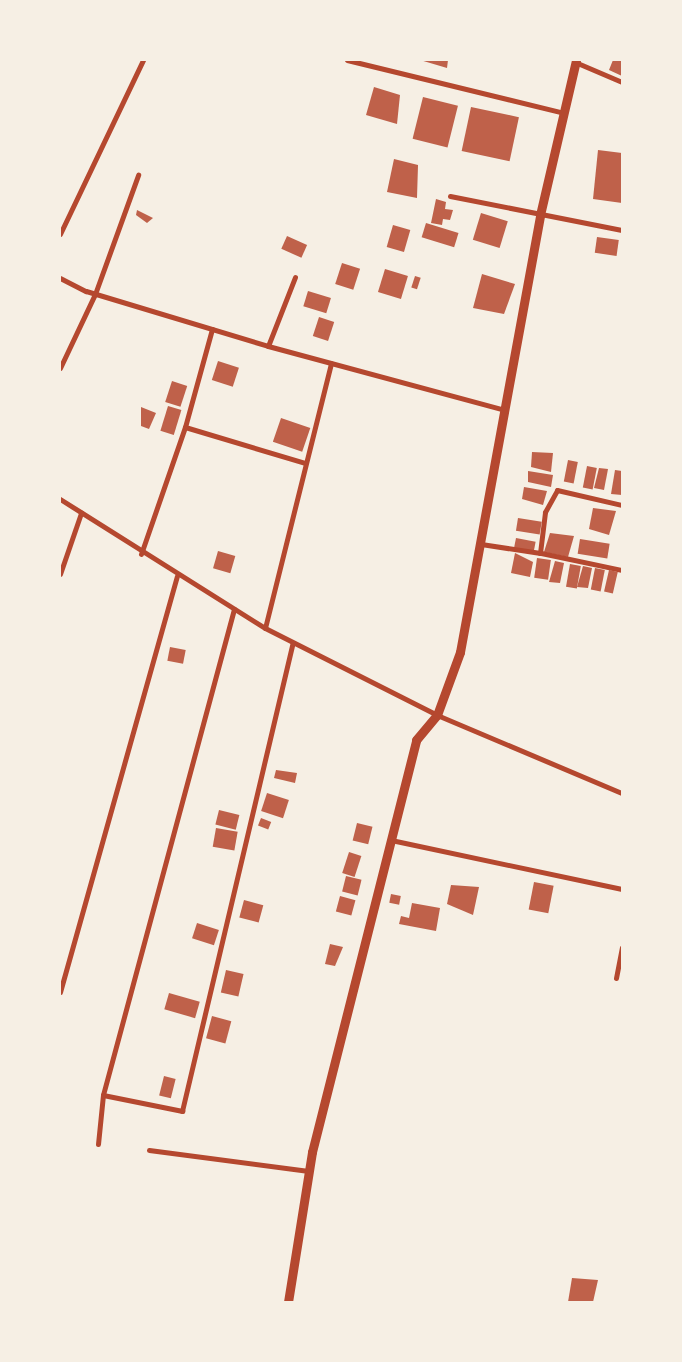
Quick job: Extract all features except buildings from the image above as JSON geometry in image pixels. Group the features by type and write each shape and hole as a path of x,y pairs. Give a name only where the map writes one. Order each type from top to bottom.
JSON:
{"main road":[{"path":"288,1302 309,1171 416,740 437,715 460,652 507,411 540,215 560,112 575,61"}],"street":[{"path":"60,234 143,60"},
{"path":"347,60 560,112"},
{"path":"575,61 622,82"},
{"path":"60,368 95,294 138,175"},
{"path":"450,196 622,230"},
{"path":"268,346 295,277"},
{"path":"60,278 95,294 268,346 507,411"},
{"path":"141,554 185,427 212,329"},
{"path":"265,628 304,463 331,363"},
{"path":"185,427 304,463"},
{"path":"481,544 540,553 545,512 557,490 622,506"},
{"path":"60,499 141,554 293,643 437,715 622,792"},
{"path":"60,574 81,513"},
{"path":"541,553 622,570"},
{"path":"60,992 177,576"},
{"path":"98,1144 103,1094 234,610"},
{"path":"103,1094 182,1111 293,643"},
{"path":"391,840 622,889"},
{"path":"616,978 622,948"},
{"path":"149,1150 309,1171"}]}
